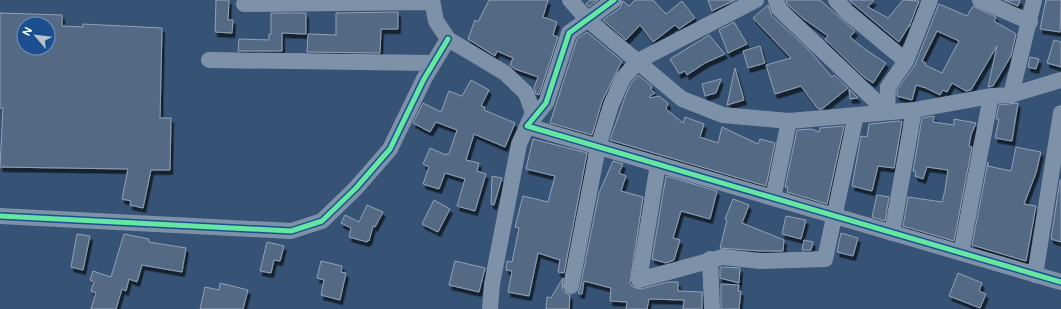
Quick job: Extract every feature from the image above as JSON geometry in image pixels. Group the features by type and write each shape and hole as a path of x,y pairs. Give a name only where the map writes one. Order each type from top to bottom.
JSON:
{"street":[{"path":"570,0 587,19 682,99 723,115 789,121 914,110 991,96 1012,95 1061,80"},
{"path":"527,126 546,103 569,33 614,0"},
{"path":"571,286 598,147 611,105 623,78 638,61 756,0"},
{"path":"776,0 779,9 887,112"},
{"path":"836,0 847,12 906,61"},
{"path":"887,112 888,86 906,61 930,0"},
{"path":"980,0 1030,22"},
{"path":"1012,95 1034,0"},
{"path":"244,4 432,1 436,21 448,39 505,73 526,93 533,113 519,144 492,284 490,309"},
{"path":"0,216 291,231 322,221 356,188 390,149 424,79 448,39"},
{"path":"209,60 433,63"},
{"path":"961,253 991,96"},
{"path":"892,233 914,110"},
{"path":"1035,275 1061,113"},
{"path":"658,164 639,280 710,259 723,257 761,261 825,259 856,115"},
{"path":"773,198 789,121"},
{"path":"527,126 1061,282"},
{"path":"710,259 712,309"}],"building":[{"path":"216,0 229,0 228,20 233,20 232,33 215,32"},
{"path":"489,0 548,0 543,17 557,22 553,35 558,37 539,95 536,94 534,88 538,77 515,69 510,65 513,58 497,51 495,56 468,39 475,20 478,22"},
{"path":"590,0 598,0 589,7 586,4"},
{"path":"635,0 653,0 666,14 682,1 695,18 679,29 675,25 653,42 640,25 626,40 603,20 620,8 623,1 629,6"},
{"path":"708,0 735,0 712,11"},
{"path":"786,0 820,0 855,31 850,37 886,63 873,83 864,77 825,39 828,36 804,19 787,4"},
{"path":"849,0 874,0 868,7 888,18 903,0 919,1 909,27 910,24 899,42"},
{"path":"1004,0 1020,0 1018,6"},
{"path":"1046,0 1061,0 1060,32 1040,29"},
{"path":"939,4 967,16 973,6 996,17 994,21 1016,34 1011,56 993,86 988,87 997,46 971,90 966,91 952,83 947,92 943,90 940,95 916,85 912,100 897,96 897,90 915,65","holes":["937,31 959,41 942,73 925,65 926,63 922,61"]},
{"path":"768,5 772,16 808,49 832,77 834,75 848,88 822,109 818,109 801,86 775,94 766,65 791,58 753,18"},
{"path":"398,12 398,29 381,29 380,53 307,52 308,34 336,35 336,13"},
{"path":"0,13 62,15 62,26 83,27 83,24 162,28 160,118 171,118 170,170 151,170 143,208 130,205 131,201 122,199 128,169 0,167 3,108 0,108"},
{"path":"271,13 306,13 306,34 282,33 282,51 238,51 239,39 269,40 269,34 271,34"},
{"path":"734,22 747,44 728,53 719,30"},
{"path":"587,32 622,61 602,101 592,135 550,123 577,39"},
{"path":"709,35 725,54 705,63 687,75 685,71 679,74 670,59"},
{"path":"1054,40 1061,42 1061,67 1047,63"},
{"path":"760,46 765,63 748,68 743,51"},
{"path":"1030,57 1039,59 1036,69 1028,67"},
{"path":"735,68 744,100 727,105"},
{"path":"638,75 652,86 651,89 655,93 650,96 650,98 659,96 668,103 666,109 683,123 685,117 704,124 700,137 718,143 722,127 758,144 760,139 775,143 766,186 610,140 631,83"},
{"path":"721,79 716,93 705,96 702,84"},
{"path":"471,80 489,90 481,106 485,107 484,110 515,123 505,147 474,134 466,160 479,163 477,171 486,174 475,211 457,206 465,179 445,173 439,189 423,184 429,167 423,164 430,148 446,155 449,154 457,130 436,122 430,132 413,123 423,103 441,112 449,91 462,96"},
{"path":"849,89 858,98 850,99"},
{"path":"1018,103 1012,141 995,138 999,119 996,119 999,105"},
{"path":"934,116 933,122 954,125 954,119 976,123 971,135 969,146 972,147 954,241 903,226 908,197 942,202 948,170 927,167 923,179 915,176 916,172 913,171 922,118"},
{"path":"902,122 894,168 878,166 872,191 852,186 861,136 867,137 869,124"},
{"path":"844,126 827,204 787,192 788,187 785,187 797,130 811,129 819,132 820,128"},
{"path":"533,139 587,153 564,273 558,272 560,260 538,253 529,296 508,292 512,271 506,270 507,261 512,262 519,228 515,227 523,196 548,202 555,176 526,169"},
{"path":"1016,147 1041,152 1036,173 1024,204 1036,206 1026,261 972,245 988,162 988,166 1011,171"},
{"path":"613,161 623,164 619,173 626,176 621,191 643,197 630,283 633,287 641,289 668,282 678,282 678,291 702,292 702,309 683,309 684,300 649,299 647,309 626,309 627,302 610,301 611,288 584,281 582,294 578,293 599,193"},
{"path":"492,176 502,178 494,205 491,204"},
{"path":"666,176 717,191 710,219 681,211 673,238 680,240 674,260 666,263 652,259"},
{"path":"1061,180 1061,242 1051,239"},
{"path":"877,195 889,197 885,221 872,217"},
{"path":"733,199 749,205 742,223 784,240 783,251 720,248 727,220 725,219"},
{"path":"434,200 450,209 438,232 422,224"},
{"path":"367,205 383,212 375,227 373,226 369,241 368,240 367,242 349,237 351,228 341,223 345,215 359,222"},
{"path":"786,216 806,220 801,239 782,234"},
{"path":"841,233 858,238 853,256 837,252"},
{"path":"77,234 90,236 83,270 71,267"},
{"path":"124,234 149,239 149,242 186,248 182,272 142,265 137,282 129,279 126,291 122,289 116,309 91,309 96,293 91,291 94,282 90,280 93,271 111,277"},
{"path":"804,240 813,242 811,250 802,250"},
{"path":"267,242 284,246 280,261 274,260 271,273 260,271"},
{"path":"321,261 342,266 341,272 346,273 340,300 321,295 324,280 317,278"},
{"path":"455,261 485,268 479,292 449,285"},
{"path":"720,268 740,268 739,283 720,278"},
{"path":"958,273 982,283 979,291 986,294 980,308 949,296"},
{"path":"563,278 562,289 565,293 570,295 569,309 546,309 547,297 551,298"},
{"path":"220,283 248,290 243,309 200,309 205,287 219,290"},
{"path":"721,284 739,285 738,291 741,291 739,309 721,309"}],"cycle path":[{"path":"614,0 569,33 546,103 527,126 1061,282"},
{"path":"0,216 291,231 322,221 356,188 390,149 424,79 448,39"}]}
